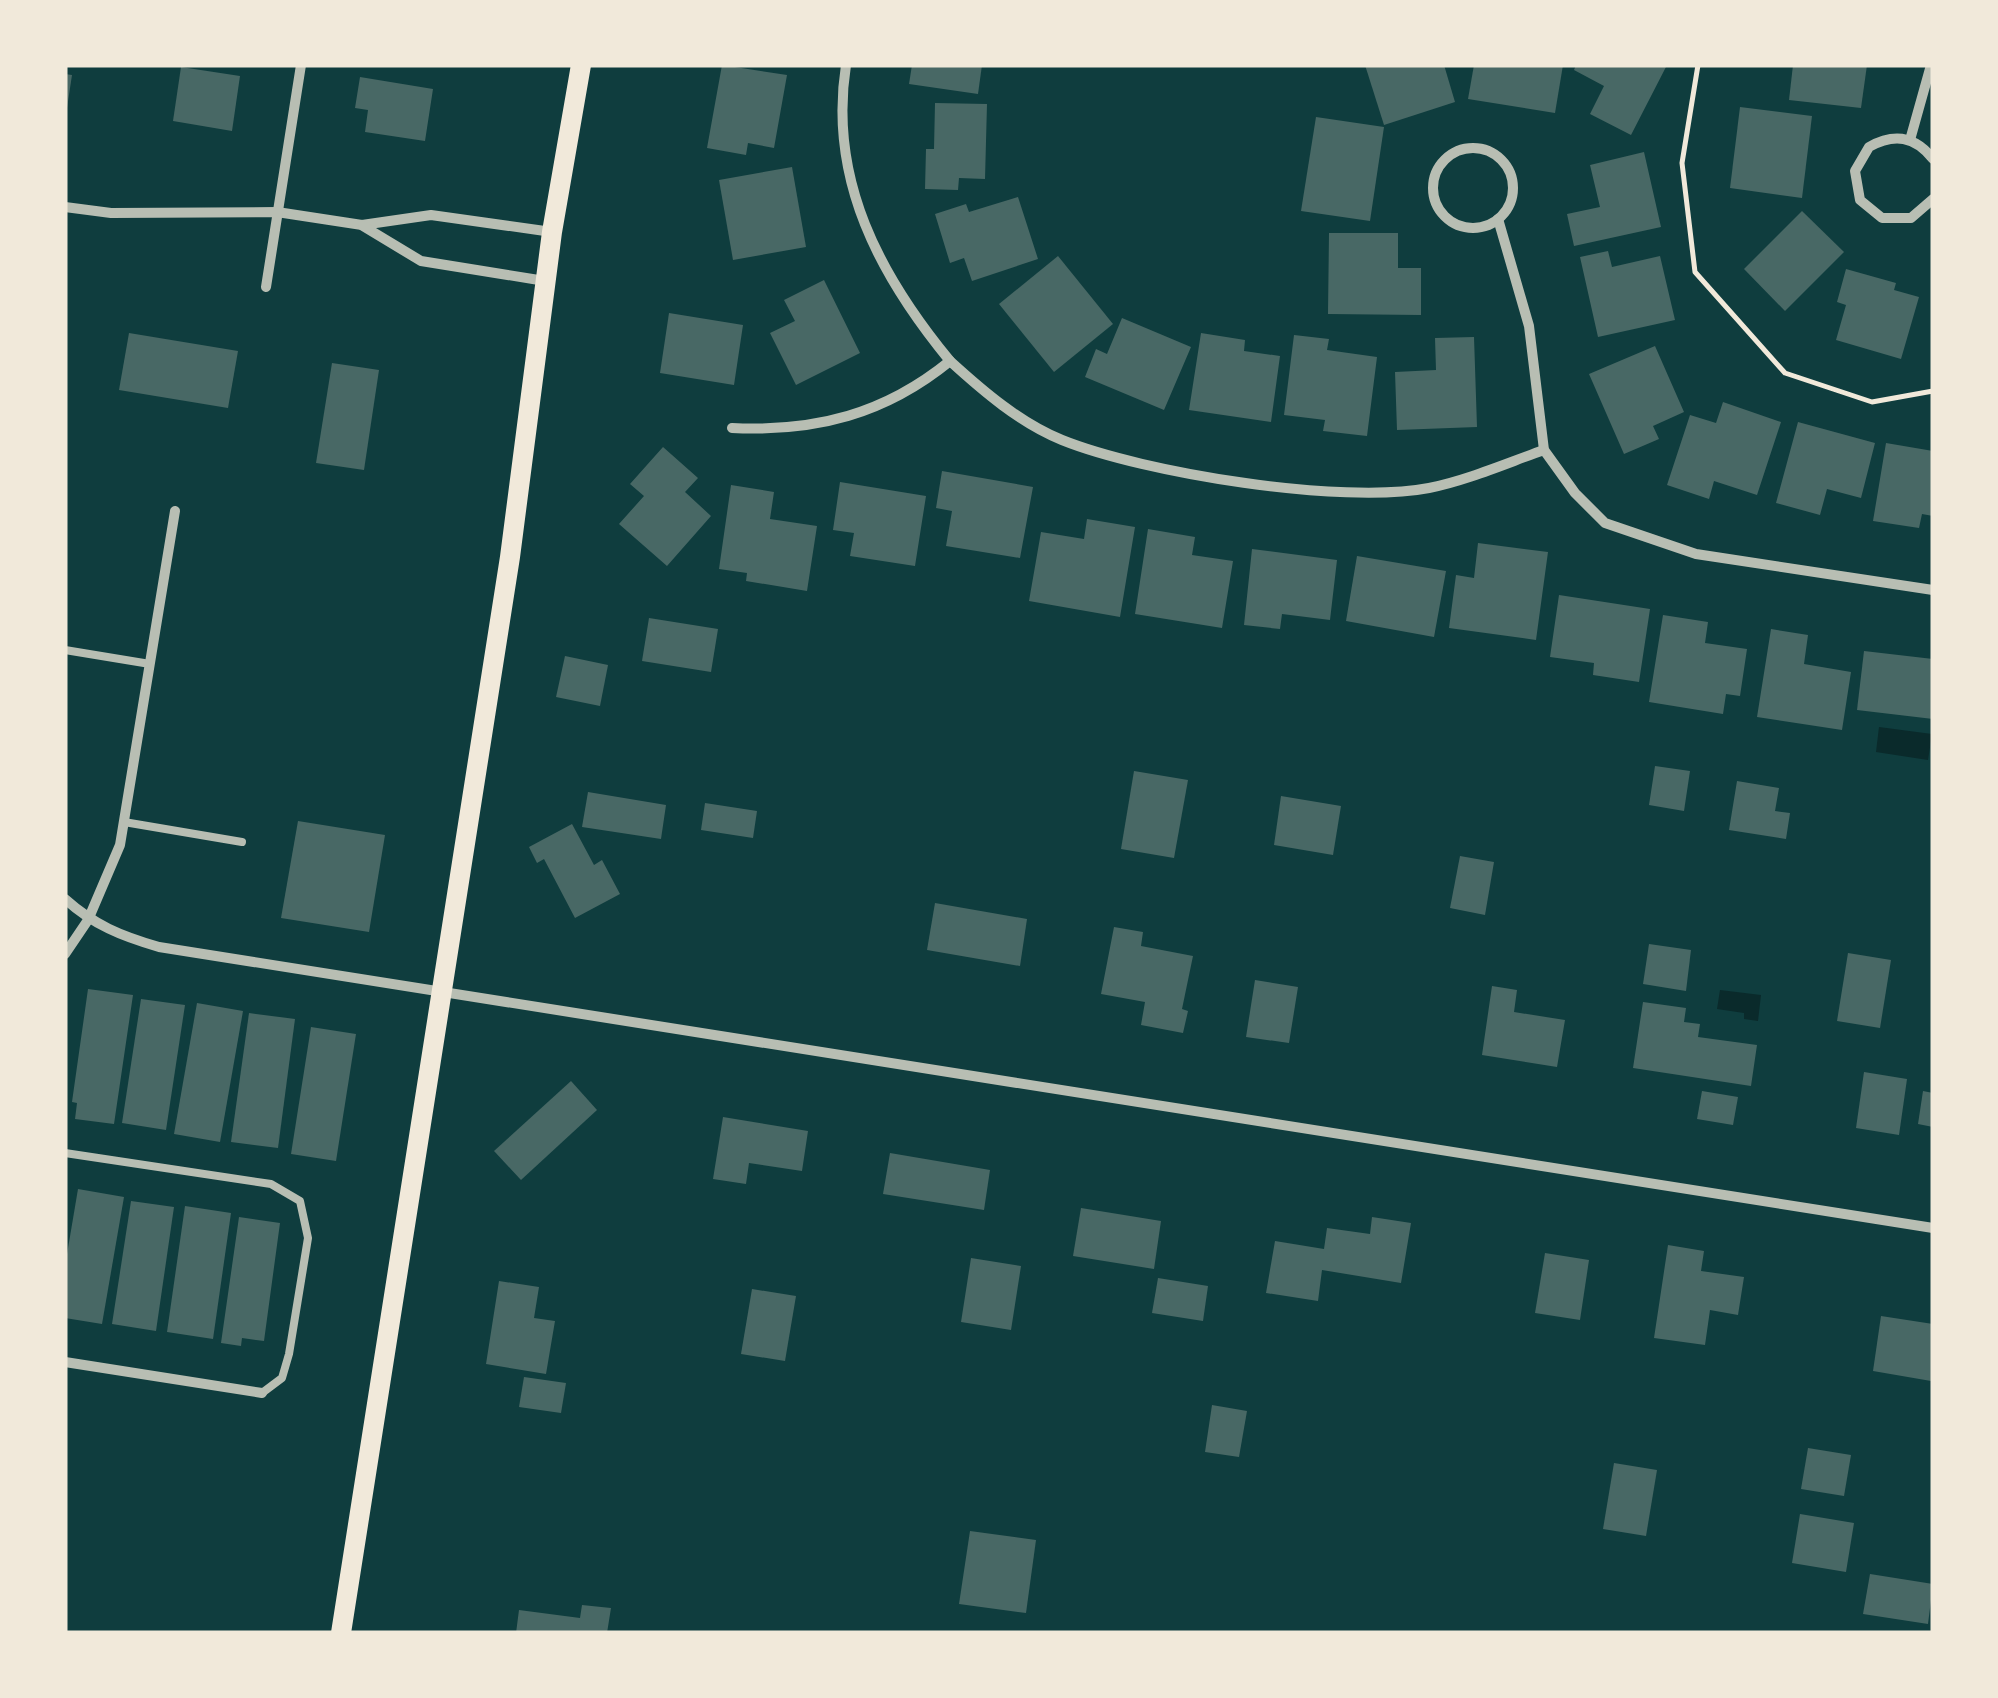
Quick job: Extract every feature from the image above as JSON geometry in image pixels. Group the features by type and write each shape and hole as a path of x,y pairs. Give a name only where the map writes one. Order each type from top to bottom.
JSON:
{"main road":[{"path":"341,1633 510,557 552,232 581,65"}],"street":[{"path":"266,287 301,65"},
{"path":"846,65 844,141 859,214 894,290 950,361 1012,412 1059,439 1119,458 1202,475 1349,494 1429,488 1544,450"},
{"path":"1910,140 1931,65"},
{"path":"1933,158 1910,140 1896,137 1869,146 1855,171 1860,200 1870,211 1896,220 1923,210 1933,198"},
{"path":"1464,148 1484,149 1507,165 1514,186 1511,201 1498,220 1486,226 1463,227 1438,208 1433,177 1450,153 1464,148"},
{"path":"65,206 111,212 278,212 362,225 431,215 552,232"},
{"path":"1498,220 1529,326 1544,450 1575,493 1605,523 1648,541 1696,554 1933,590"},
{"path":"362,225 421,261 546,281"},
{"path":"732,428 822,426 870,411 916,389 950,361"},
{"path":"65,954 88,920 120,845 175,511"},
{"path":"65,899 88,920 158,947 1933,1228"},
{"path":"65,1362 262,1393"}],"lane":[{"path":"65,650 150,664"},
{"path":"124,822 242,842"},
{"path":"65,1152 271,1184 300,1202 308,1238 289,1354 282,1378 262,1393"}],"path":[{"path":"1698,65 1682,163 1695,272 1785,373 1872,402 1933,391"}],"water":[{"path":"1879,727 1932,734 1928,760 1876,752"},
{"path":"1720,990 1761,995 1758,1021 1744,1019 1744,1013 1717,1009"}],"building":[{"path":"722,65 787,75 774,148 748,143 746,155 707,148"},
{"path":"912,65 982,65 978,94 909,84"},
{"path":"1365,65 1444,65 1455,102 1384,125"},
{"path":"1474,65 1563,65 1555,113 1468,99"},
{"path":"1576,65 1667,65 1631,135 1590,114 1604,86 1574,70"},
{"path":"1793,65 1867,65 1861,108 1789,100"},
{"path":"181,67 240,76 232,131 173,121"},
{"path":"65,74 72,75 67,108 65,108"},
{"path":"360,77 433,89 425,141 365,132 368,110 355,108"},
{"path":"935,103 987,104 985,179 959,178 958,190 925,189 926,149 934,149"},
{"path":"1740,107 1812,116 1802,198 1730,188"},
{"path":"1316,117 1384,127 1370,221 1301,211"},
{"path":"1644,152 1661,227 1574,246 1567,214 1600,207 1590,165"},
{"path":"792,167 806,247 733,260 719,180"},
{"path":"1018,197 1038,259 972,281 964,258 950,263 935,214 966,204 969,212"},
{"path":"1802,211 1844,252 1785,311 1744,269"},
{"path":"1329,233 1398,233 1398,268 1421,268 1421,315 1328,314"},
{"path":"1608,251 1612,267 1660,256 1675,320 1598,337 1580,257"},
{"path":"1058,256 1113,324 1054,372 999,304"},
{"path":"1846,269 1896,283 1894,290 1919,297 1901,359 1836,340 1846,305 1837,302"},
{"path":"824,280 860,353 796,385 770,333 795,321 784,300"},
{"path":"669,313 743,325 734,385 660,373"},
{"path":"1122,318 1191,347 1164,410 1085,377 1096,349 1107,354"},
{"path":"129,333 238,351 228,408 119,390"},
{"path":"1201,333 1245,340 1244,351 1280,356 1271,422 1189,410"},
{"path":"1294,335 1329,339 1327,350 1377,357 1367,436 1323,431 1325,420 1284,415"},
{"path":"1474,337 1477,427 1397,430 1395,372 1436,370 1435,338"},
{"path":"1655,346 1684,412 1653,426 1659,439 1624,454 1589,374"},
{"path":"332,363 379,370 364,470 316,463"},
{"path":"1723,402 1781,422 1757,495 1714,481 1709,499 1667,485 1690,415 1716,423"},
{"path":"1798,422 1875,443 1861,498 1827,489 1820,515 1776,503"},
{"path":"1886,443 1933,451 1933,516 1922,514 1919,528 1873,521"},
{"path":"663,447 698,478 685,492 711,516 667,566 619,524 644,496 630,484"},
{"path":"942,471 1033,487 1020,558 946,546 952,511 936,508"},
{"path":"840,482 926,496 915,566 850,556 854,533 833,530"},
{"path":"731,485 774,492 770,519 817,526 807,591 746,581 747,573 719,569"},
{"path":"1087,519 1135,527 1120,617 1029,601 1041,532 1084,539"},
{"path":"1148,529 1195,537 1192,555 1233,561 1222,628 1135,614"},
{"path":"1478,543 1548,552 1536,640 1449,628 1456,575 1474,578"},
{"path":"1252,549 1337,560 1330,620 1282,614 1280,629 1244,625"},
{"path":"1357,556 1446,571 1434,637 1346,621"},
{"path":"1559,595 1650,609 1639,682 1593,675 1594,663 1550,657"},
{"path":"1663,615 1708,622 1705,643 1747,649 1740,696 1726,694 1723,714 1649,702"},
{"path":"649,618 718,629 711,672 642,661"},
{"path":"1771,629 1808,635 1804,664 1851,672 1842,730 1757,717"},
{"path":"1864,651 1933,659 1933,719 1857,710"},
{"path":"565,656 608,665 600,706 556,697"},
{"path":"1655,766 1690,771 1684,811 1649,805"},
{"path":"1134,771 1188,780 1174,858 1121,849"},
{"path":"1737,781 1779,788 1775,811 1790,813 1786,839 1729,830"},
{"path":"588,792 666,805 661,839 582,827"},
{"path":"1281,796 1341,806 1333,855 1274,845"},
{"path":"705,803 757,811 753,838 701,830"},
{"path":"298,821 385,835 369,932 281,918"},
{"path":"572,824 594,865 602,860 620,894 575,918 544,859 537,863 529,847"},
{"path":"1460,856 1494,862 1485,915 1450,908"},
{"path":"935,903 1027,919 1020,966 927,950"},
{"path":"1114,927 1143,932 1141,946 1193,956 1182,1009 1188,1011 1183,1033 1141,1025 1145,1002 1101,994"},
{"path":"1649,944 1691,950 1686,991 1643,984"},
{"path":"1848,953 1891,960 1880,1028 1837,1021"},
{"path":"1255,980 1298,987 1289,1043 1246,1037"},
{"path":"1492,986 1517,990 1514,1012 1565,1020 1557,1067 1482,1055"},
{"path":"88,989 133,995 114,1124 75,1119 77,1103 72,1102"},
{"path":"141,999 185,1005 166,1130 122,1123"},
{"path":"1643,1002 1686,1008 1684,1022 1700,1024 1698,1037 1757,1045 1751,1086 1633,1068"},
{"path":"197,1003 243,1011 220,1142 174,1134"},
{"path":"249,1013 295,1019 278,1148 231,1142"},
{"path":"311,1027 356,1034 336,1161 291,1154"},
{"path":"1864,1072 1907,1079 1899,1135 1856,1128"},
{"path":"571,1081 597,1110 521,1180 494,1151"},
{"path":"1702,1091 1738,1097 1733,1125 1697,1119"},
{"path":"1923,1091 1933,1093 1933,1127 1918,1124"},
{"path":"723,1117 808,1131 802,1171 749,1163 746,1184 713,1179"},
{"path":"890,1153 990,1170 984,1210 883,1194"},
{"path":"78,1189 124,1197 102,1324 65,1318 65,1266"},
{"path":"131,1201 174,1207 156,1331 112,1324"},
{"path":"185,1206 231,1213 213,1339 167,1332"},
{"path":"1081,1208 1161,1221 1154,1269 1073,1256"},
{"path":"239,1217 280,1223 264,1341 242,1338 241,1346 221,1343"},
{"path":"1372,1217 1411,1223 1401,1283 1322,1270 1318,1301 1266,1293 1275,1241 1324,1249 1327,1228 1370,1234"},
{"path":"1668,1245 1704,1251 1701,1271 1744,1277 1738,1315 1710,1310 1705,1345 1654,1338"},
{"path":"1545,1253 1589,1260 1580,1320 1535,1313"},
{"path":"971,1258 1021,1266 1011,1330 961,1322"},
{"path":"1158,1278 1208,1286 1203,1321 1152,1313"},
{"path":"499,1281 539,1287 534,1318 555,1321 546,1374 486,1364"},
{"path":"752,1289 796,1296 785,1361 741,1354"},
{"path":"1881,1316 1933,1324 1931,1381 1873,1371"},
{"path":"524,1377 566,1383 561,1413 519,1407"},
{"path":"1212,1405 1247,1411 1239,1457 1205,1452"},
{"path":"1808,1448 1851,1455 1844,1496 1801,1489"},
{"path":"1614,1463 1657,1470 1646,1536 1603,1529"},
{"path":"1800,1514 1854,1523 1846,1572 1792,1563"},
{"path":"970,1531 1036,1540 1026,1613 959,1604"},
{"path":"1870,1574 1933,1584 1928,1624 1863,1614"},
{"path":"582,1605 611,1608 607,1633 516,1633 519,1610 580,1618"}]}
